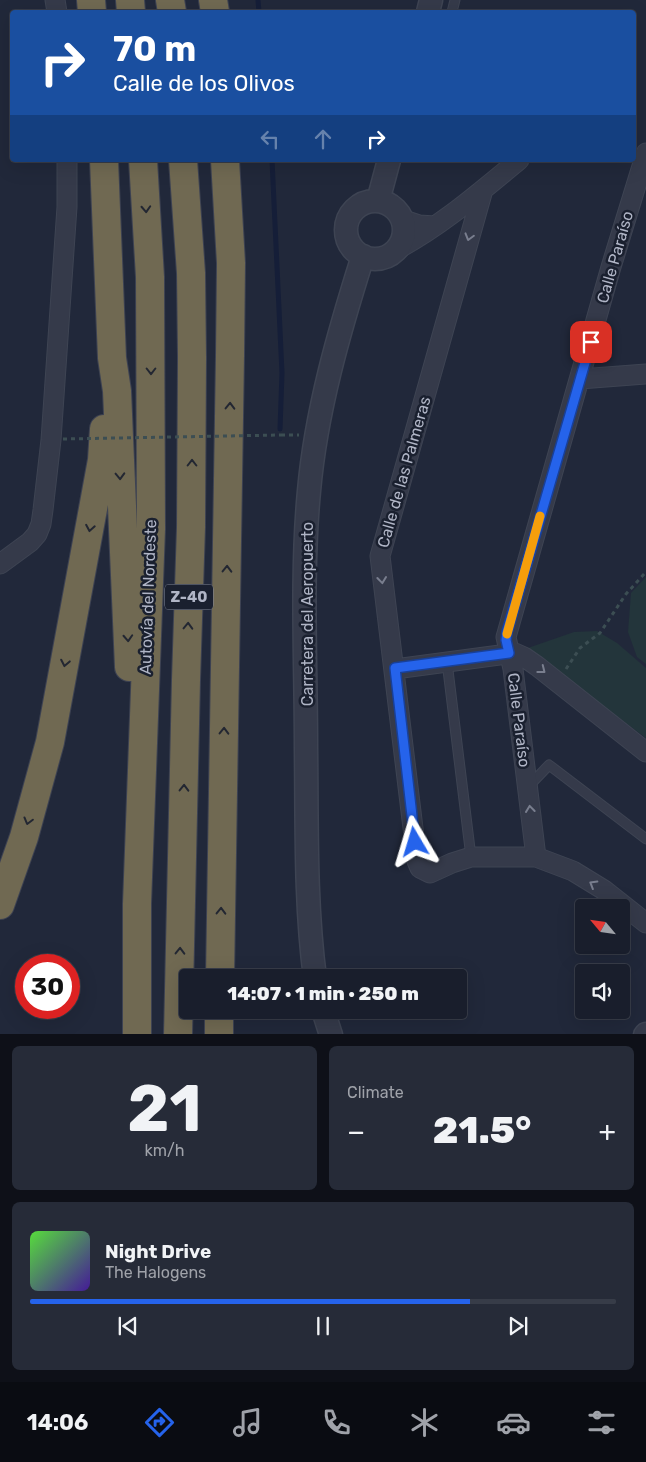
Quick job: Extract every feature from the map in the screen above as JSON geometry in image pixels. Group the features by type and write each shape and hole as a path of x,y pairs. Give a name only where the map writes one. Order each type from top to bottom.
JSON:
{"highway":[{"path":"104,162 112,358 117,391 129,652 126,881 136,904"},
{"name":"Autovía del Nordeste","path":"136,1034 136,904 150,529 150,277 143,162"},
{"name":"Z-40","path":"178,1034 191,527 192,358 190,273 183,162"},
{"path":"220,969 231,318 231,263 225,162"},
{"path":"0,905 24,837 50,742 102,460 107,391 112,358"},
{"path":"219,1019 219,1034"}],"street":[{"name":"Calle Paraíso","path":"536,858 513,669 506,640 507,632 646,153"},
{"path":"0,564 23,548 37,534 41,524 50,440 66,207 67,162"},
{"path":"378,201 388,162"},
{"path":"394,251 404,230 402,219 392,207 378,201 365,203 353,211 346,224 350,245 363,256 380,258 394,251 414,241 483,190 517,162"},
{"name":"Calle de las Palmeras","path":"471,856 452,862 430,873 420,868 417,861 380,556 483,190"},
{"path":"402,219 419,225 435,226"},
{"name":"Carretera del Aeropuerto","path":"314,969 310,919 307,833 305,606 309,490 334,352 363,256"},
{"path":"580,379 646,374"},
{"path":"395,668 509,653 524,657 646,752"},
{"path":"471,856 536,858 572,871 604,890 646,923"},
{"path":"326,1019 331,1034"}],"lane":[{"path":"447,662 471,856"},
{"path":"528,787 549,765 646,840"}],"path":[{"path":"63,439 281,435"},
{"path":"558,683 580,648 600,633 626,594 646,572"}],"shaded area":[{"path":"646,577 646,664 637,657 628,632 631,593"},
{"path":"597,631 617,643 646,668 646,738 525,649 574,632"}],"waterway":[{"path":"258,0 259,10"},
{"path":"272,162 282,373 280,429"}],"slow traffic":[{"path":"507,634 540,516"}],"route":[{"path":"415,842 395,668 509,653 506,640 507,632 591,342"}]}
